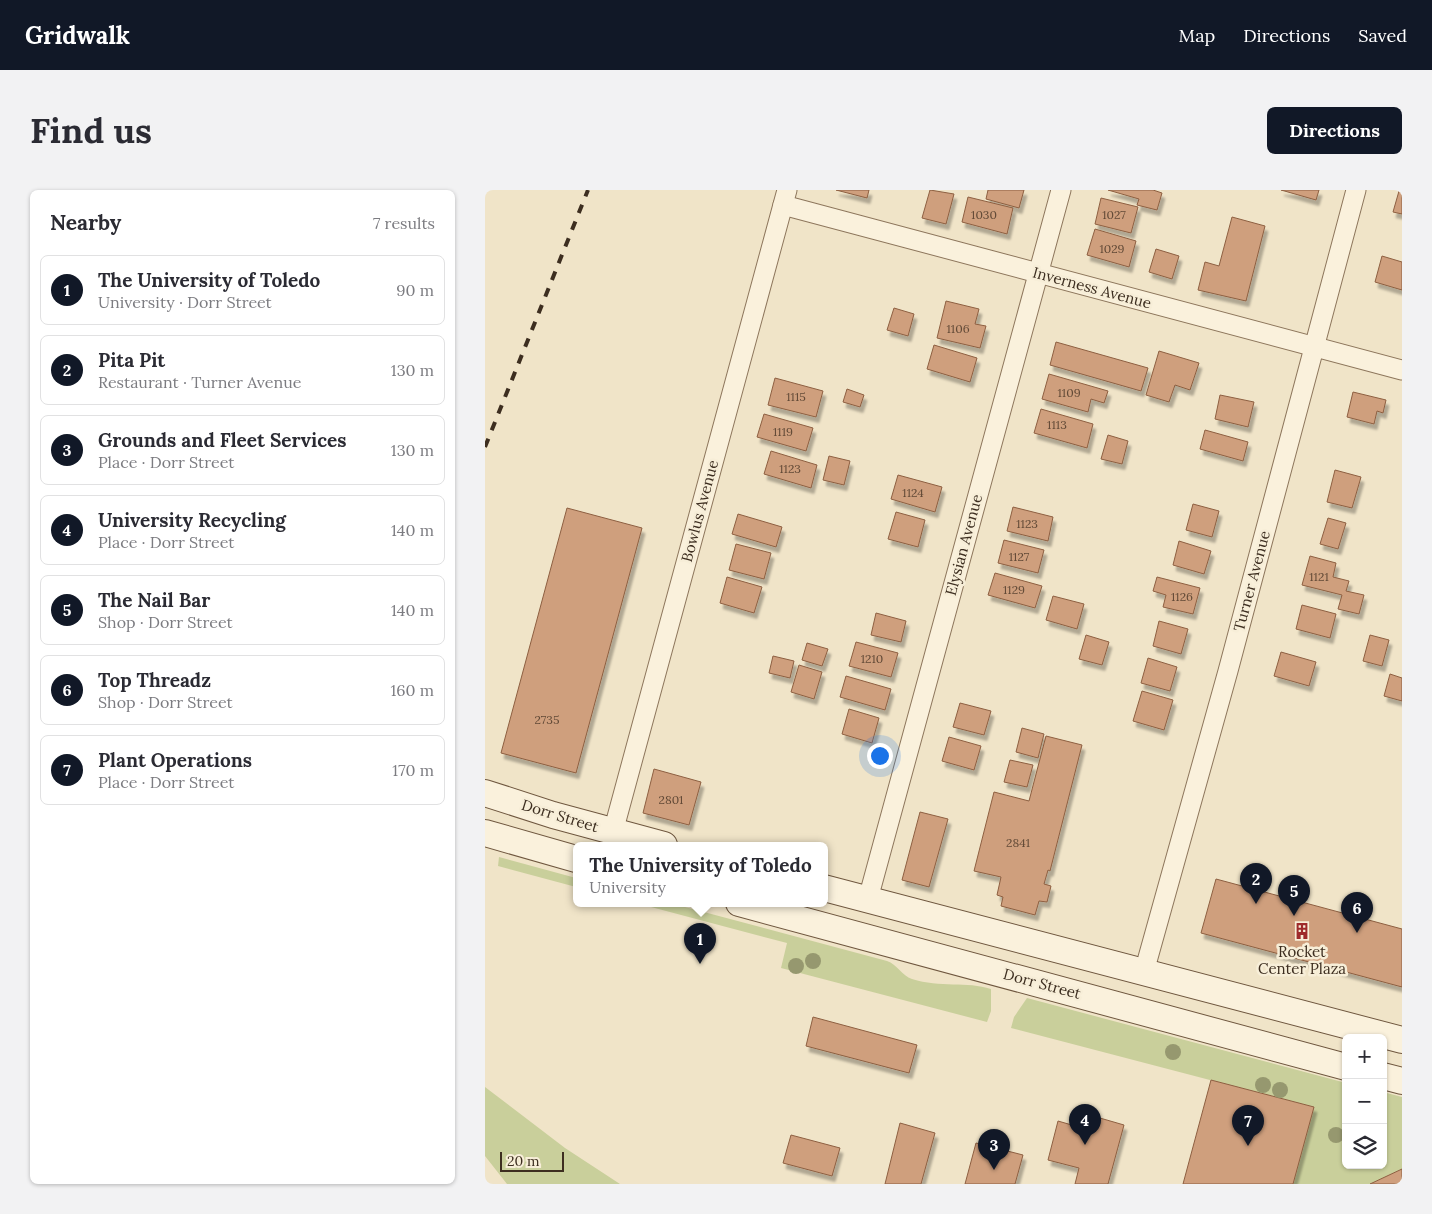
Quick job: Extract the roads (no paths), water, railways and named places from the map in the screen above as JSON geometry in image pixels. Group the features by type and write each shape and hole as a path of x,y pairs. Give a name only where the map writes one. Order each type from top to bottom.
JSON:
{"main road":[{"name":"Dorr Street","path":"485,793 652,842"},
{"path":"485,833 573,858"},
{"path":"828,889 1402,1040"},
{"name":"Dorr Street","path":"754,907 1342,1066"},
{"path":"917,950 921,934 929,931 1021,952 1144,972"},
{"path":"1387,1077 1402,1081"}],"street":[{"name":"Elysian Avenue","path":"868,899 1061,190"},
{"name":"Turner Avenue","path":"1144,972 1228,671 1356,190"},
{"name":"Inverness Avenue","path":"785,198 1038,274 1402,370"},
{"name":"Bowlus Avenue","path":"613,832 785,198"}],"railway":[{"path":"485,447 588,190"}],"place":[{"name":"Pita Pit","path":"1256,904"},
{"name":"The Nail Bar","path":"1294,916"},
{"name":"Rocket Center Plaza","path":"1302,931"},
{"name":"Top Threadz","path":"1357,933"},
{"name":"The University of Toledo","path":"700,964"},
{"name":"University Recycling","path":"1085,1145"},
{"name":"Plant Operations","path":"1248,1146"},
{"name":"Grounds and Fleet Services","path":"994,1170"}]}
